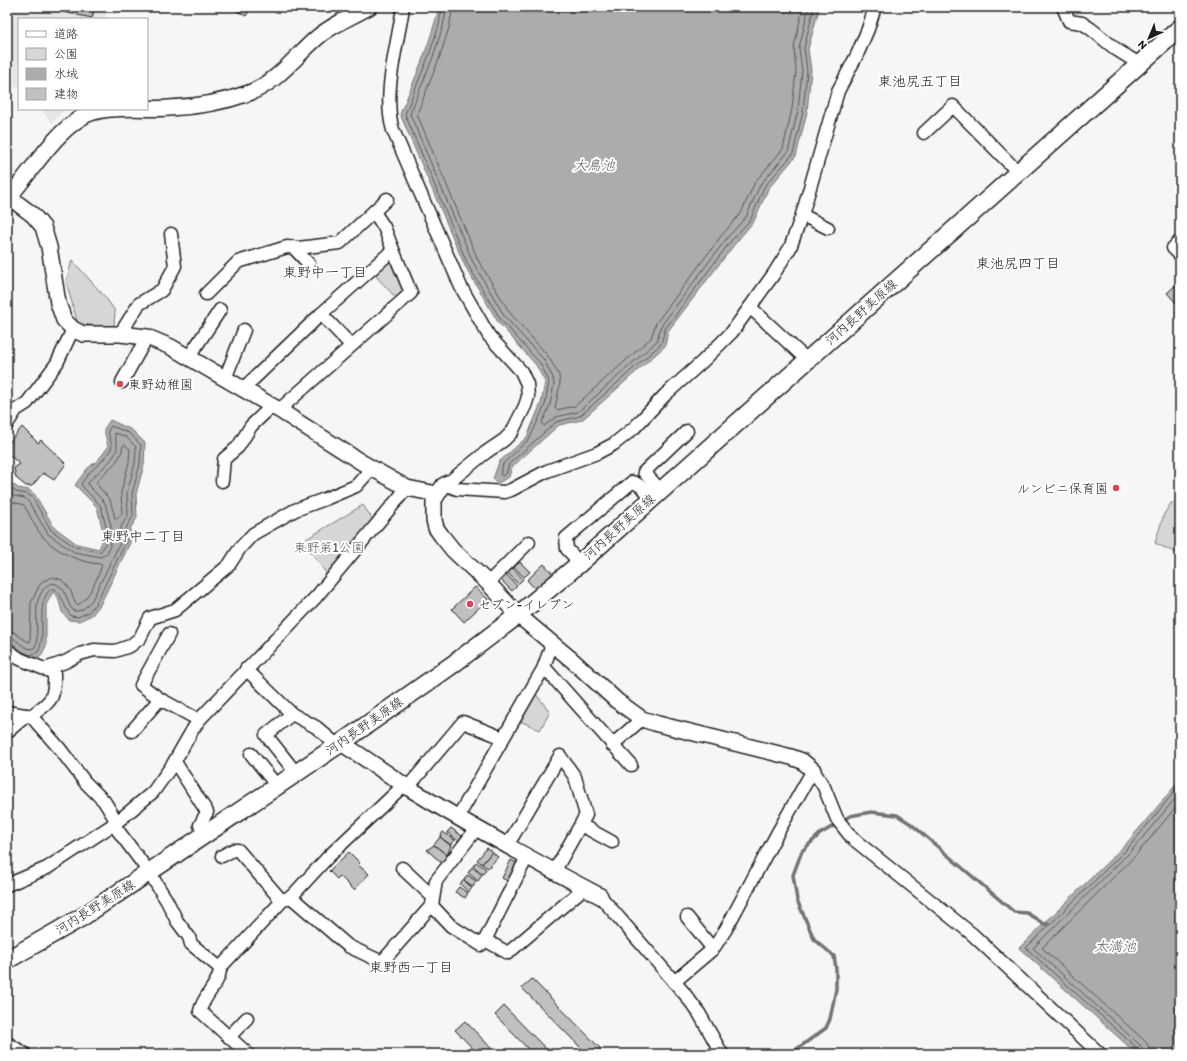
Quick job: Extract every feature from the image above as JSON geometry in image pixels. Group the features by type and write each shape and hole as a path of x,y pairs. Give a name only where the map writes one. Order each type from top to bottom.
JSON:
{"main road":[{"name":"河内長野美原線","path":"7,960 84,916 277,786 452,665 518,615 580,562 1136,67 1179,31"}],"street":[{"path":"148,109 189,107 232,98 250,92 269,82 328,29 369,7"},
{"path":"403,7 389,99 390,119 393,130 460,287 489,336 525,378 528,390 525,406 508,437 485,453 448,483 437,494 434,500 434,520 436,528 453,550 518,615 572,660 617,701 642,719 802,761 813,770 824,787 837,819 852,838 972,934 1100,1054"},
{"path":"448,483 457,489 505,492 547,471 597,453 614,444 634,428 665,395 702,362 732,332 773,275 790,248 802,215 838,91 857,54 868,29 875,7"},
{"path":"1063,7 1069,21 1082,23 1091,29 1117,50 1133,60 1136,67"},
{"path":"924,133 953,106 1018,172"},
{"path":"104,110 96,111 84,116 60,133 8,198 33,215 42,227 49,247 58,303 64,320 73,329 83,334 120,334 147,337 171,347 276,408 407,488 437,494"},
{"path":"206,294 238,262 287,247 293,248 340,243 387,199"},
{"path":"222,481 224,459 238,454 238,447 251,426 276,408 411,293 384,227 374,212"},
{"path":"802,215 828,228"},
{"path":"120,334 139,304 162,290 175,266 172,234"},
{"path":"1180,241 1173,248 1180,255"},
{"path":"293,248 309,264"},
{"path":"242,389 321,314 393,250"},
{"path":"750,307 807,360"},
{"path":"189,357 220,310"},
{"path":"321,314 351,345"},
{"path":"7,424 16,410 27,403 57,363 73,329"},
{"path":"226,379 244,330"},
{"path":"122,382 147,337"},
{"path":"656,494 644,472 687,431"},
{"path":"45,669 65,662 80,654 94,650 115,651 130,646 140,638 150,618 175,610 229,566 240,548 253,534 295,510 356,486 372,468"},
{"path":"580,562 567,549 566,538 632,482 637,483 656,494"},
{"path":"7,885 47,868 115,823 153,792 175,762 199,720 246,669 316,598 407,488"},
{"path":"488,584 529,542"},
{"path":"169,634 142,685 160,699 199,720"},
{"path":"458,818 544,667 552,644"},
{"path":"7,650 20,659 54,673 55,690 49,703 29,715 7,732"},
{"path":"544,667 631,765"},
{"path":"246,669 292,714 316,727 339,744 458,818 600,896 674,982 698,1013 722,1054"},
{"path":"132,731 160,699"},
{"path":"7,712 29,715 60,749 85,782 104,801 115,823 168,901 177,921 189,937 191,944 220,968"},
{"path":"292,714 266,735 296,773"},
{"path":"612,745 642,719"},
{"path":"248,1054 200,1010 201,1004 220,974 220,968 328,857 406,786 463,722 503,738"},
{"path":"251,754 277,786"},
{"path":"507,846 560,756 575,778 586,815 554,872"},
{"path":"175,762 207,812 200,825 204,835"},
{"path":"674,982 713,949 737,910 813,770"},
{"path":"581,825 612,842"},
{"path":"477,828 436,881 433,901 434,909 451,926 482,946"},
{"path":"222,856 233,850 238,850 286,899 348,946 382,962 433,901"},
{"path":"527,857 485,940 508,953 584,888"},
{"path":"402,868 433,901"},
{"path":"687,917 713,949"},
{"path":"229,1037 247,1018"},
{"path":"7,1043 25,1054"}],"shaded area":[{"path":"7,7 109,7 105,18 18,18 18,88 7,80"},
{"path":"41,110 64,110 52,123"}],"green space":[{"path":"72,260 106,298 115,311 114,327 78,324 66,282"},
{"path":"387,261 392,262 403,290 396,298 373,273"},
{"path":"1180,501 1180,555 1155,543 1164,514 1171,503"},
{"name":"東野第1公園","path":"363,505 374,521 328,576 303,541"},
{"path":"532,689 550,712 540,730 520,721"}],"water":[{"name":"大鳥池","path":"439,7 818,7 819,9 808,49 811,70 807,112 796,156 768,189 754,221 668,331 665,346 582,420 559,425 512,467 509,477 498,483 493,479 499,462 527,437 541,403 545,382 536,365 498,322 465,266 400,114 427,48"},
{"path":"110,420 132,430 145,443 144,465 136,494 137,518 130,529 130,543 100,605 92,615 79,621 69,620 62,612 58,597 53,592 46,605 46,646 41,656 31,659 7,644 7,480 18,488 29,490 35,495 54,527 77,544 99,549 104,536 97,507 75,485 87,469 99,459 108,447 104,429"},
{"name":"太満池","path":"1180,780 1180,1054 1137,1054 1019,948 1126,844"}],"building":[{"path":"39,7 95,7 92,18"},
{"path":"230,7 252,7 246,16"},
{"path":"1180,281 1180,307 1167,293"},
{"path":"1180,307 1180,317 1175,312"},
{"path":"22,427 38,443 41,440 66,464 54,480 43,473 32,486 26,486 16,478 14,468 20,464 7,453 7,445"},
{"path":"520,562 530,572 524,577 514,567"},
{"path":"544,564 554,575 537,591 527,580"},
{"path":"513,568 523,579 518,584 508,573"},
{"path":"507,575 517,586 512,591 501,580"},
{"name":"セブン-イレブン","path":"475,587 488,599 464,622 452,609"},
{"path":"451,828 462,836 458,841 447,832"},
{"path":"443,832 455,840 451,845 440,837"},
{"path":"440,837 451,846 447,855 434,845"},
{"path":"434,845 447,855 443,864 427,850"},
{"path":"487,848 492,852 482,864 477,860"},
{"path":"349,852 360,863 358,865 369,874 354,890 340,876 337,879 329,871"},
{"path":"492,852 498,857 488,868 482,864"},
{"path":"511,860 518,864 509,882 502,878"},
{"path":"476,862 486,869 483,874 473,866"},
{"path":"472,867 482,875 478,881 468,873"},
{"path":"467,875 476,881 473,887 464,880"},
{"path":"464,880 472,888 469,892 460,884"},
{"path":"459,887 468,893 465,898 455,892"},
{"path":"532,979 601,1049 596,1054 587,1054 522,988"},
{"path":"504,1006 551,1054 533,1054 495,1015"},
{"path":"465,1021 497,1054 478,1054 455,1030"}],"waterway":[{"path":"790,1054 826,1028 830,1019 836,989 836,969 834,956 814,939 797,900 793,875 802,851 820,834 850,816 871,812 897,815 911,824 1014,912 1027,913 1044,924 1049,924"}],"place":[{"name":"東野幼稚園","path":"120,384"},
{"name":"ルンビニ保育園","path":"1116,488"},
{"name":"セブン-イレブン","path":"470,604"}],"district":[{"name":"東池尻五丁目","path":"920,81"},
{"name":"東池尻四丁目","path":"1018,263"},
{"name":"東野中一丁目","path":"325,272"},
{"name":"東野中二丁目","path":"143,536"},
{"name":"東野西一丁目","path":"411,967"}]}
